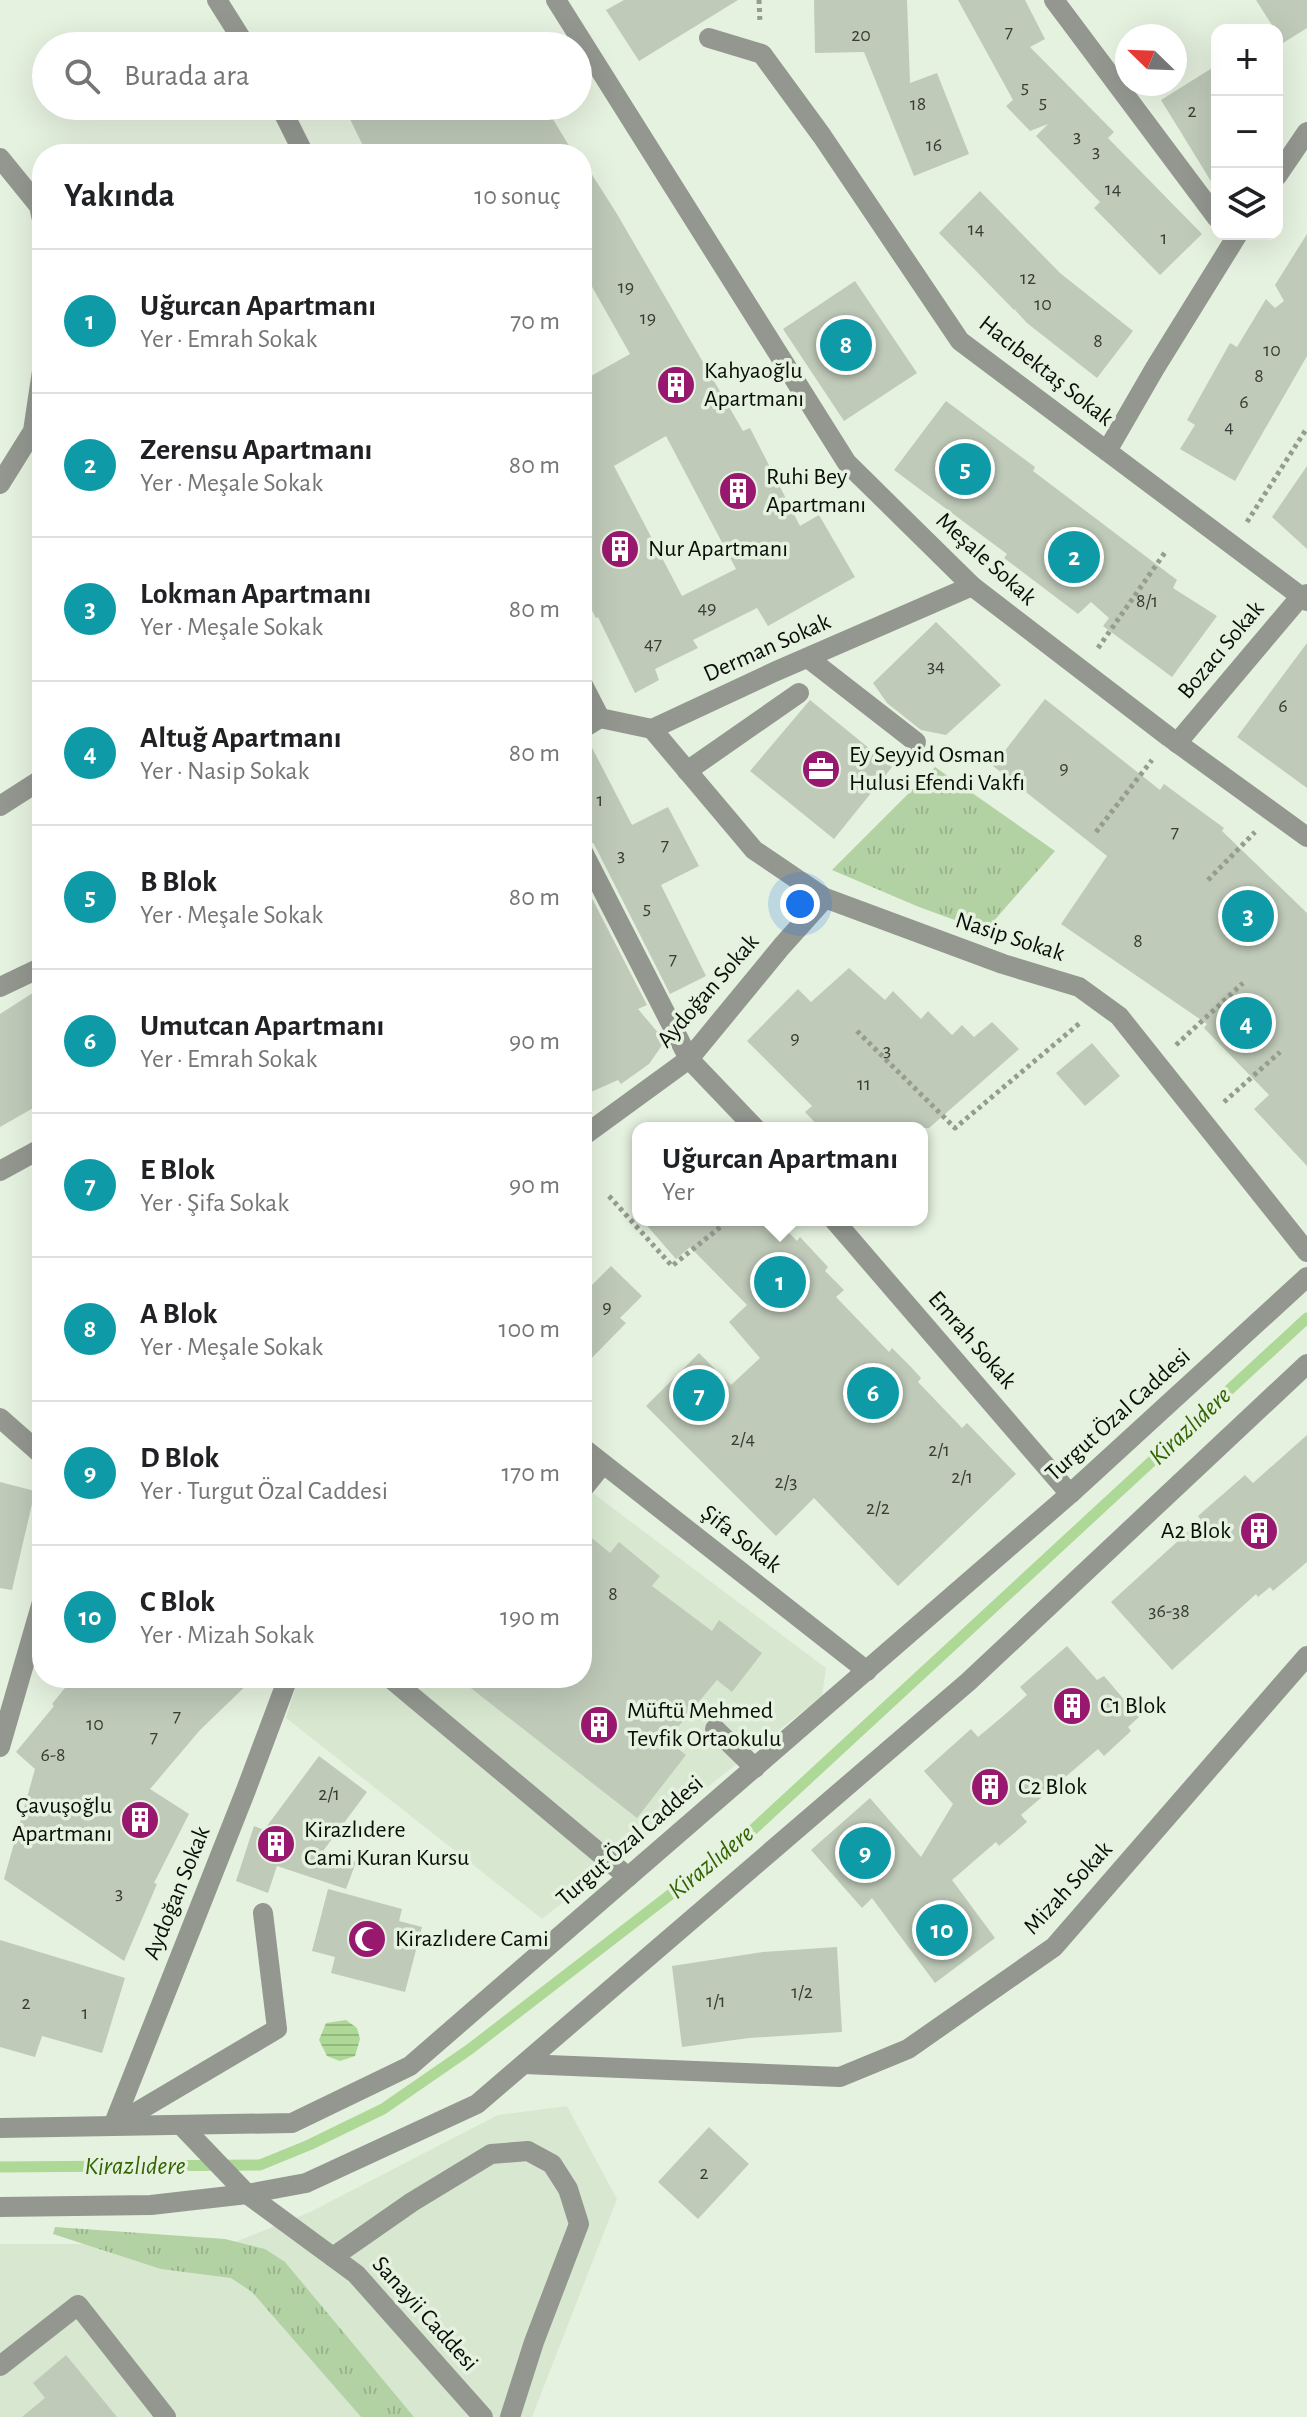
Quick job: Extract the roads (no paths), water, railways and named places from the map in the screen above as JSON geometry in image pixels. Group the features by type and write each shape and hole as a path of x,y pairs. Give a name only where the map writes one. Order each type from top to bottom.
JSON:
{"street":[{"path":"217,0 237,32"},
{"name":"Meşale Sokak","path":"556,0 576,32"},
{"path":"1054,0 1211,210"},
{"name":"Hacıbektaş Sokak","path":"709,38 762,54 822,136 960,341 1305,597"},
{"name":"Meşale Sokak","path":"592,57 847,463 972,586 1173,740 1307,837"},
{"path":"287,120 299,144"},
{"path":"1282,168 1307,132"},
{"path":"0,158 32,197"},
{"path":"1107,451 1232,240"},
{"path":"0,484 32,433"},
{"name":"Derman Sokak","path":"652,729 972,586"},
{"name":"Bozacı Sokak","path":"1173,740 1305,597"},
{"path":"808,658 916,742"},
{"path":"687,771 799,693"},
{"path":"592,702 600,718"},
{"path":"592,723 600,718 652,729"},
{"name":"Nasip Sokak","path":"652,729 754,850 825,898 1003,964 1079,987 1119,1016 1307,1252"},
{"path":"0,806 32,785"},
{"path":"592,870 689,1059 749,1122"},
{"name":"Aydoğan Sokak","path":"592,1130 689,1059 825,898"},
{"path":"0,987 32,972"},
{"path":"0,1171 32,1153"},
{"name":"Emrah Sokak","path":"839,1226 1070,1494"},
{"name":"Turgut Özal Caddesi","path":"0,2128 292,2123 410,2066 1070,1494 1307,1277"},
{"path":"0,2207 151,2205 247,2194 306,2183 477,2104 968,1682 1307,1364"},
{"path":"0,1418 32,1446"},
{"name":"Şifa Sokak","path":"592,1455 867,1671"},
{"path":"592,1478 603,1464"},
{"path":"0,1747 32,1637"},
{"name":"Mizah Sokak","path":"524,2064 840,2077 908,2049 1054,1947 1307,1656"},
{"path":"1285,1682 1307,1676"},
{"name":"Aydoğan Sokak","path":"113,2126 284,1688"},
{"path":"402,1688 628,1877"},
{"path":"715,1729 755,1768"},
{"path":"113,2126 277,2029 263,1913"},
{"name":"Sanayii Caddesi","path":"181,2125 247,2194 356,2274 483,2417"},
{"path":"333,2257 412,2202 491,2154 528,2151 552,2164 568,2189 579,2224 534,2342 510,2417"},
{"path":"0,2366 78,2305 166,2417"}],"waterway":[{"name":"Kirazlıdere","path":"0,2167 260,2165 383,2109 470,2049 745,1837 1307,1318"}],"place":[{"name":"A Blok","path":"846,345"},
{"name":"Kahyaoğlu Apartmanı","path":"676,385"},
{"name":"B Blok","path":"965,469"},
{"name":"Ruhi Bey Apartmanı","path":"738,491"},
{"name":"Nur Apartmanı","path":"620,549"},
{"name":"Zerensu Apartmanı","path":"1074,557"},
{"name":"Ey Seyyid Osman Hulusi Efendi Vakfı","path":"821,769"},
{"name":"Lokman Apartmanı","path":"1248,916"},
{"name":"Altuğ Apartmanı","path":"1246,1023"},
{"name":"Uğurcan Apartmanı","path":"780,1282"},
{"name":"Umutcan Apartmanı","path":"873,1393"},
{"name":"E Blok","path":"699,1395"},
{"name":"A2 Blok","path":"1259,1531"},
{"name":"C1 Blok","path":"1072,1706"},
{"name":"Müftü Mehmed Tevfik Ortaokulu","path":"599,1725"},
{"name":"C2 Blok","path":"990,1787"},
{"name":"Çavuşoğlu Apartmanı","path":"140,1820"},
{"name":"Kirazlıdere Cami Kuran Kursu","path":"276,1844"},
{"name":"D Blok","path":"865,1853"},
{"name":"C Blok","path":"942,1930"},
{"name":"Kirazlıdere Cami","path":"367,1939"}]}
